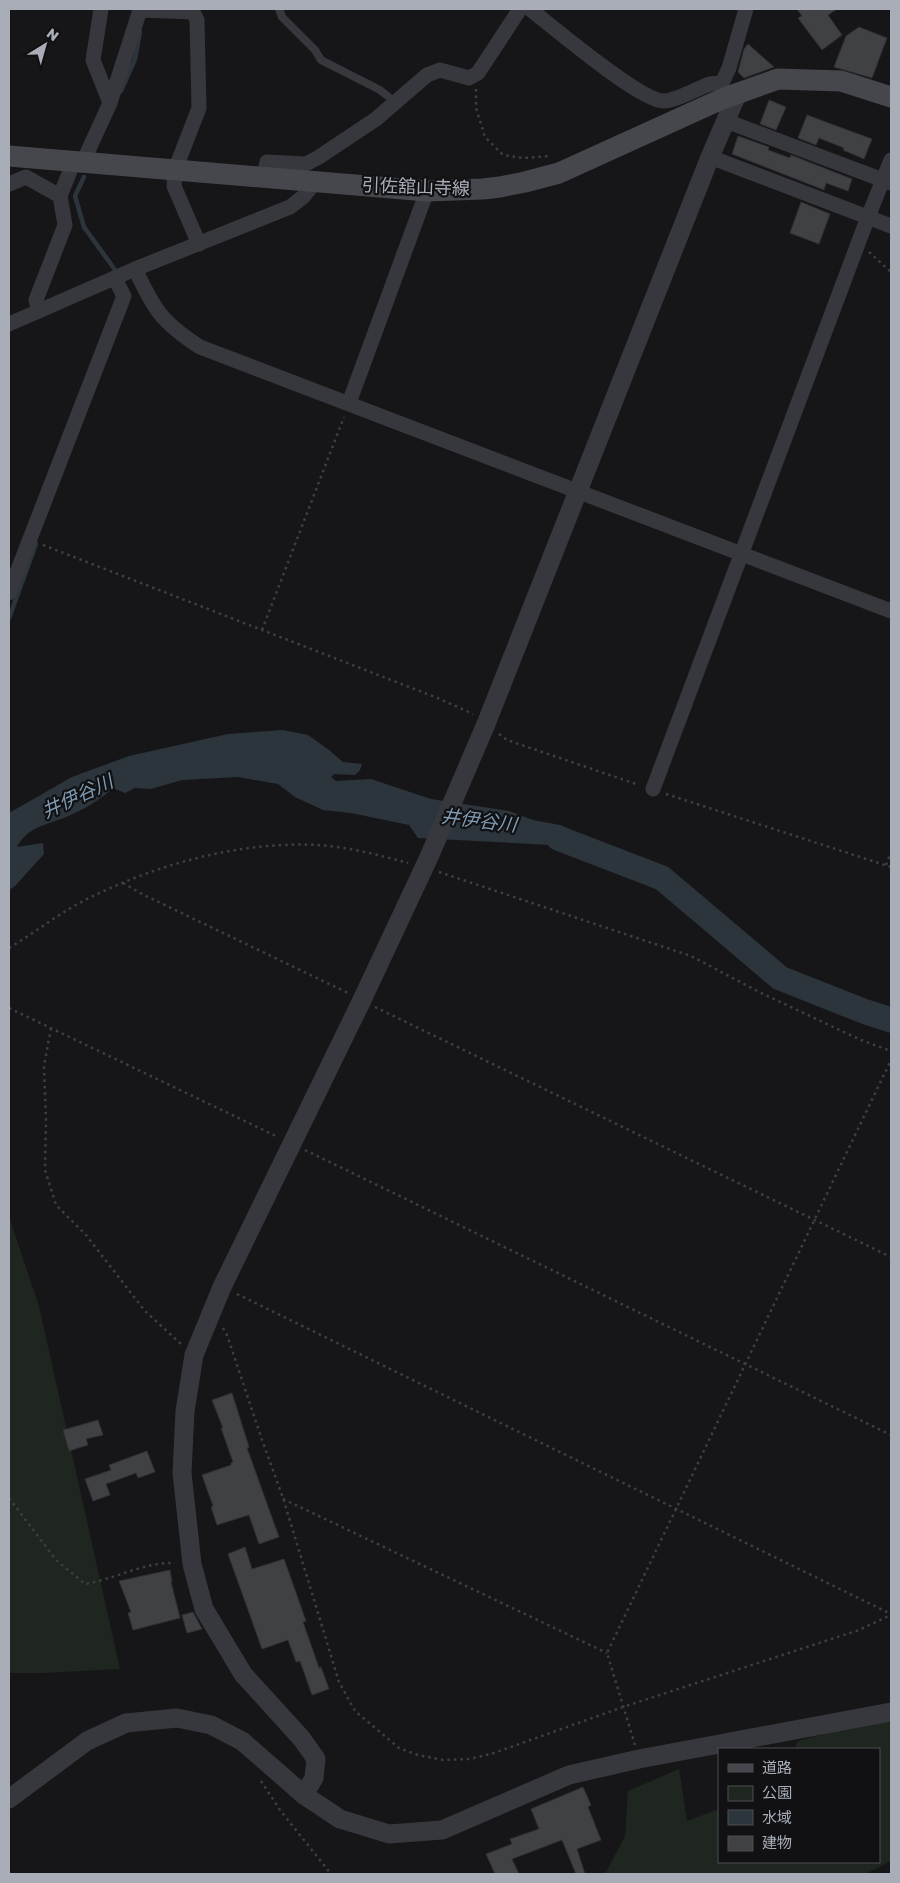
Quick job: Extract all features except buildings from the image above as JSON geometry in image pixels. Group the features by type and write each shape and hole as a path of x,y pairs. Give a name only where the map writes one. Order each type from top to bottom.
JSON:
{"main road":[{"name":"引佐舘山寺線","path":"9,156 427,190 483,189 526,182 559,173 728,91 778,79 841,81 891,97"}],"street":[{"path":"101,9 93,60 110,103"},
{"path":"39,311 36,300 65,225 60,196 110,103 140,9 194,12 197,20 199,108 175,170 174,186 199,244"},
{"path":"264,178 266,162 306,164 320,157 369,124 427,75 440,70 469,78 475,75 520,9"},
{"path":"530,9 646,96 665,101 698,90 708,84 728,91"},
{"path":"304,1795 314,1778 316,1759 302,1739 243,1674 204,1609 192,1564 182,1473 185,1411 194,1355 222,1287 362,1000 426,862 486,724 710,157 726,121 729,68 746,9"},
{"path":"726,121 887,181"},
{"path":"710,157 891,226"},
{"path":"653,789 868,217 887,181 891,160"},
{"path":"9,184 26,177 60,196"},
{"path":"9,324 116,279 135,269 290,207 303,197 316,181"},
{"path":"349,403 427,190"},
{"path":"135,269 152,303 165,321 179,334 200,346 891,611"},
{"path":"9,593 124,296 116,279"},
{"path":"9,1799 87,1742 126,1723 177,1718 211,1726 242,1741 304,1795 340,1819 389,1834 442,1830 569,1775 639,1759 891,1712"}],"lane":[{"path":"279,9 282,17 315,50 321,60 380,90 395,102"}],"path":[{"path":"475,75 476,108 485,136 503,155 523,158 550,156 549,161"},
{"path":"859,242 891,272"},
{"path":"262,630 349,403"},
{"path":"30,540 440,699 475,715 508,740 891,867"},
{"path":"9,948 81,902 123,883 166,867 199,858 259,847 318,845 426,862 691,956 845,1032 891,1051"},
{"path":"886,865 891,852"},
{"path":"123,883 142,894 891,1257"},
{"path":"9,1008 891,1435"},
{"path":"51,1028 44,1066 45,1170 56,1205 86,1235 145,1311 194,1355"},
{"path":"639,1759 607,1653 891,1060"},
{"path":"222,1287 891,1614"},
{"path":"212,1309 227,1336 283,1498 339,1682 355,1710 399,1748 418,1755 442,1760 470,1759 494,1753 623,1707 859,1630 891,1614"},
{"path":"9,1498 56,1560 85,1584 164,1563 192,1564"},
{"path":"283,1498 607,1653"},
{"path":"259,1777 280,1810 330,1874"}],"green space":[{"path":"9,1217 39,1306 120,1669 9,1673"},
{"path":"891,1716 891,1861 865,1874 605,1874 625,1836 628,1791 679,1769 687,1821 718,1809 718,1863 880,1863 880,1748 794,1748 798,1741"}],"water":[{"path":"283,730 308,735 343,762 362,764 360,770 355,775 334,774 331,777 336,781 371,779 431,799 509,811 533,820 560,825 592,839 587,855 571,846 418,838 409,825 351,813 323,810 295,797 278,784 238,777 182,780 151,789 135,788 125,793 113,788 85,808 32,831 21,840 17,847 43,843 44,854 15,886 9,890 9,813 72,777 129,756 228,734"}],"waterway":[{"path":"121,91 135,59 140,32"},
{"path":"84,177 75,196 84,227 118,274"},
{"path":"9,618 36,544"},
{"name":"井伊谷川","path":"558,838 662,878 780,978 891,1020"}]}
